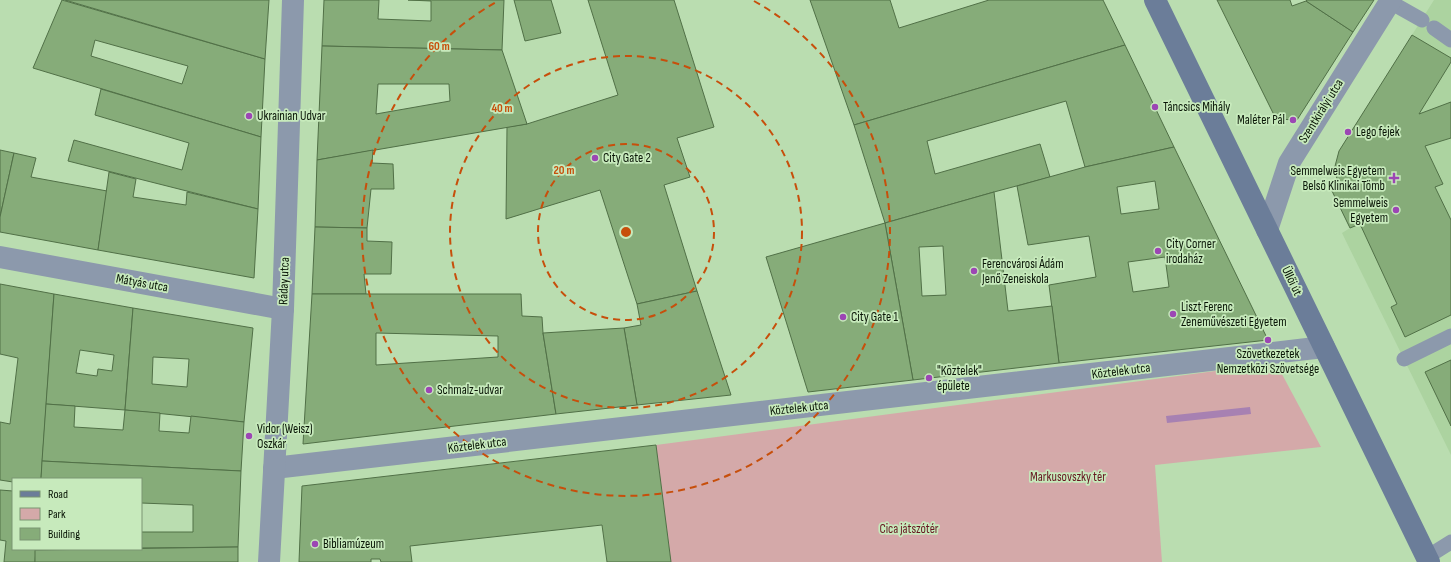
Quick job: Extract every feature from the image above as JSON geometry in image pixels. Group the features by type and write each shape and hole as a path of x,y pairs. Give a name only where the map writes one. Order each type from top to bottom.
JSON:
{"main road":[{"name":"Üllői út","path":"1155,0 1428,560"}],"street":[{"name":"Ráday utca","path":"269,562 283,309 293,0"},
{"name":"Szentkirályi utca","path":"1267,230 1289,163 1391,1"},
{"name":"Mátyás utca","path":"0,257 283,309"},
{"name":"Köztelek utca","path":"274,468 1324,347"}],"lane":[{"path":"1391,1 1451,40"},
{"path":"1404,359 1451,336"},
{"path":"1428,560 1451,542"}],"shaded area":[{"name":"Semmelweis Egyetem Belső Klinikai Tömb","path":"1434,0 1451,0 1451,455 1342,233 1350,228 1332,191 1340,187 1334,170 1339,151"},
{"path":"1250,407 1251,414 1167,423 1166,416"}],"green space":[{"name":"Markusovszky tér","path":"1276,363 1321,447 1155,465 1162,562 671,562 656,445"}],"building":[{"path":"62,0 265,59 261,137 33,68","holes":["95,40 188,66 182,84 91,56"]},
{"path":"65,0 269,0 265,59"},
{"path":"324,0 379,0 378,19 431,21 431,1 408,0 504,0 502,50 322,46"},
{"path":"514,0 551,0 561,33 525,41"},
{"name":"City Gate 2","path":"588,0 674,0 714,127 677,138 690,177 664,185 697,291 637,304 600,190 506,219 507,127 527,124 618,95"},
{"path":"810,0 890,0 899,28 989,0 1103,0 1125,45 854,125"},
{"path":"1217,0 1290,0 1292,6 1306,1 1353,32 1297,120 1276,119"},
{"path":"1374,0 1353,32 1306,1"},
{"name":"Semmelweis Egyetem Belső Klinikai Tömb","path":"1412,35 1451,58 1451,62 1419,114 1451,102 1451,138 1425,146 1443,184 1435,187 1451,220 1451,315 1405,337 1391,307 1397,304 1360,224 1350,228 1332,191 1340,187 1334,170 1339,151"},
{"path":"1125,45 1174,147 1085,167 1066,101 927,141 935,174 1040,144 1050,177 885,223 854,125"},
{"path":"322,46 502,50 527,124 317,160","holes":["378,84 449,84 450,101 376,114"]},
{"path":"101,89 261,137 258,209 68,161 74,140 182,170 189,143 95,115"},
{"name":"City Corner irodaház","path":"1174,147 1268,340 1059,363 1049,285 1096,277 1089,236 1028,245 1017,186 1085,167","holes":["1155,181 1159,209 1121,214 1117,187","1165,257 1169,287 1133,292 1128,262"]},
{"path":"0,150 14,153 0,217"},
{"path":"373,150 372,163 393,164 394,189 371,189 367,228 315,227 317,160"},
{"path":"14,153 36,158 31,177 107,191 98,250 0,232 0,217"},
{"path":"109,172 136,179 133,197 186,205 187,192 258,209 254,278 98,250"},
{"name":"Ferencvárosi Ádám Jenő Zeneiskola","path":"994,192 1008,311 1052,306 1059,363 913,380 885,223","holes":["943,246 946,295 922,296 919,247"]},
{"name":"City Gate 1","path":"885,223 913,380 808,392 766,257"},
{"path":"315,227 367,228 367,241 392,242 391,274 364,274 366,294 312,294"},
{"path":"0,284 54,294 41,478 12,478 12,482 0,480 0,422 10,424 18,358 0,354"},
{"path":"697,291 731,395 637,405 624,328 641,325 637,304"},
{"path":"54,294 133,308 125,410 46,404","holes":["80,350 114,355 112,371 98,369 97,376 76,373"]},
{"name":"Schmalz-udvar","path":"312,294 521,294 522,316 542,317 543,333 556,414 303,444","holes":["376,333 498,336 498,357 376,365"]},
{"path":"133,308 253,328 244,422 125,410","holes":["153,357 189,359 187,387 152,384"]},
{"path":"624,328 637,405 556,414 543,333"},
{"path":"1451,360 1451,426 1425,372"},
{"path":"46,404 75,406 74,427 123,430 125,410 160,413 159,431 189,433 191,416 244,422 241,471 42,461"},
{"path":"656,445 671,562 607,562 602,525 410,546 412,562 381,562 380,559 371,559 371,562 299,562 302,486"},
{"path":"42,461 241,471 238,547 142,548 142,532 193,532 193,505 142,503 142,478 41,478"},
{"path":"0,490 12,491 12,550 36,550 35,562 4,562 6,541 0,540"},
{"path":"238,547 238,562 35,562 35,550 142,550 142,548"}],"place":[{"name":"Táncsics Mihály","path":"1155,107"},
{"name":"Ukrainian Udvar","path":"249,116"},
{"name":"Maléter Pál","path":"1293,120"},
{"name":"Lego fejek","path":"1348,132"},
{"name":"City Gate 2","path":"595,158"},
{"name":"Semmelweis Egyetem Belső Klinikai Tömb","path":"1394,178"},
{"name":"Semmelweis Egyetem","path":"1396,210"},
{"name":"City Corner irodaház","path":"1158,251"},
{"name":"Ferencvárosi Ádám Jenő Zeneiskola","path":"974,271"},
{"name":"Liszt Ferenc Zeneművészeti Egyetem","path":"1173,314"},
{"name":"City Gate 1","path":"843,317"},
{"name":"Szövetkezetek Nemzetközi Szövetsége","path":"1268,340"},
{"name":"\"Köztelek\" épülete","path":"929,378"},
{"name":"Schmalz-udvar","path":"429,390"},
{"name":"Vidor (Weisz) Oszkár","path":"249,436"},
{"name":"Bibliamúzeum","path":"315,544"}],"park label":[{"name":"Cica játszótér","path":"909,529"}]}
